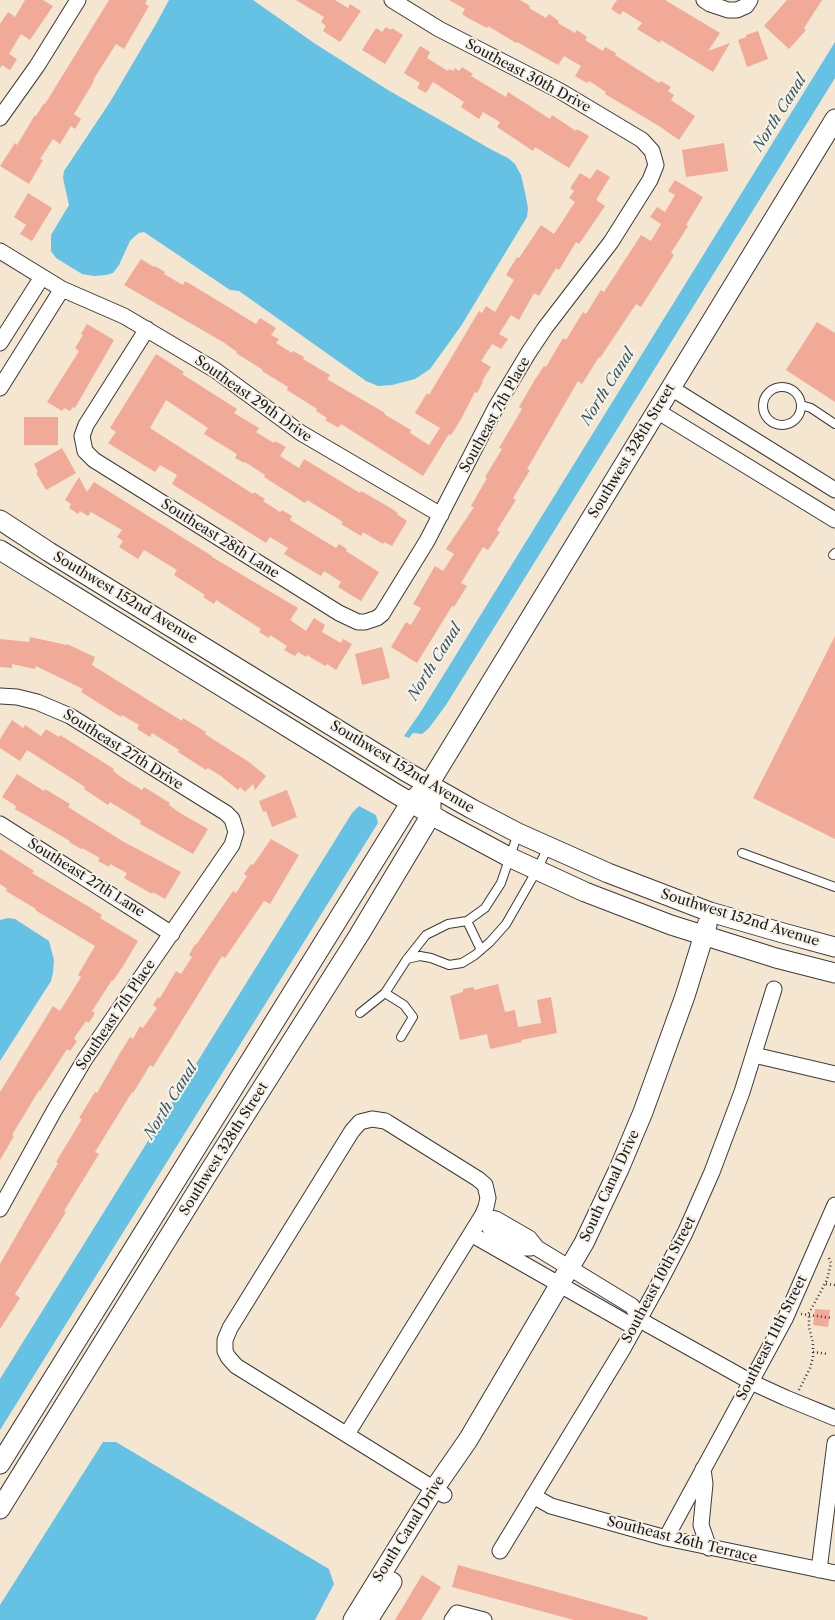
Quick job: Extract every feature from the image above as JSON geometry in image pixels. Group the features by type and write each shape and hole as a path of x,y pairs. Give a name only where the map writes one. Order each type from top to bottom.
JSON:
{"street":[{"path":"0,118 37,66 78,0"},
{"name":"Southeast 30th Drive","path":"392,0 439,29 480,48 586,106 645,143 652,151 656,160"},
{"path":"704,0 710,4 728,10 737,10 746,6 750,0"},
{"name":"Southwest 328th Street","path":"0,1464 411,802 429,784 835,119"},
{"name":"Southeast 7th Place","path":"358,622 371,621 382,614 441,516 496,407 545,328 591,269 624,222 654,173 656,160"},
{"name":"Southeast 29th Drive","path":"0,251 62,289 124,316 216,370 301,434 441,516"},
{"path":"0,343 42,277"},
{"path":"0,388 62,289"},
{"name":"Southeast 28th Lane","path":"147,329 86,425 82,436 85,451 94,460 332,609 358,622"},
{"path":"671,388 835,490"},
{"path":"657,411 835,520"},
{"name":"Southwest 152nd Avenue","path":"0,520 49,552 429,784 518,833 629,882 710,912 783,934 835,946"},
{"name":"Southwest 152nd Avenue","path":"0,550 431,815 509,857 628,909 704,936 776,958 835,973"},
{"name":"Southeast 27th Drive","path":"0,696 18,697 37,702 70,716 226,813 232,819 235,826"},
{"path":"429,784 431,815"},
{"name":"Southwest 328th Street","path":"0,1509 219,1156 359,935 431,815"},
{"name":"Southeast 27th Lane","path":"0,824 172,934"},
{"name":"Southeast 7th Place","path":"0,1209 74,1076 232,845 235,838 235,826"},
{"name":"South Canal Drive","path":"368,1620 468,1440 570,1268 592,1226 630,1144 668,1044 704,936 710,912"},
{"name":"Southeast 10th Street","path":"500,1551 640,1320 685,1232 702,1195 730,1123 754,1055 774,989"},
{"path":"754,1055 835,1074"},
{"path":"347,1434 482,1216 486,1207 488,1194 485,1185 478,1179 384,1121 372,1119 360,1122 352,1131 230,1328 225,1345 228,1357 236,1366 439,1492"},
{"name":"Southeast 11th Street","path":"666,1538 796,1296 835,1204"},
{"path":"482,1216 496,1219 529,1238 537,1248 632,1306 640,1320 751,1382 835,1418"},
{"path":"471,1234 627,1323 640,1320"},
{"path":"605,1310 614,1296"},
{"path":"819,1570 835,1443"},
{"path":"703,1469 705,1484 701,1524 709,1548"},
{"name":"South Canal Drive","path":"353,1620 439,1492"},
{"name":"Southeast 26th Terrace","path":"533,1496 551,1506 666,1538 835,1573"},
{"path":"454,1616 484,1620"}],"lane":[{"path":"801,405 800,411 794,421 783,425 772,422 767,418 763,407 766,396 770,391 781,387 787,388 796,394 801,405 811,408 835,424"},
{"path":"360,1013 385,993 407,959 426,935 448,924 467,920 486,908 501,883 518,833"},
{"path":"407,959 420,956 432,958 449,965 462,963 481,950 506,924 537,870 548,847"},
{"path":"742,853 835,887"},
{"path":"467,920 481,950"},
{"path":"385,993 404,1005 413,1017 401,1037"}],"path":[{"path":"799,1390 810,1368 814,1352 809,1315 812,1305 826,1284 831,1263 828,1256"},
{"path":"826,1284 835,1285"},
{"path":"801,1314 832,1318"},
{"path":"814,1352 828,1354"}],"water":[{"path":"169,0 253,0 314,43 388,90 508,158 515,164 521,175 525,192 528,208 527,217 461,326 430,369 415,379 392,385 378,386 366,381 239,291 230,290 144,232 139,233 130,241 119,265 113,273 106,275 94,276 82,274 56,258 51,251 51,235 69,205 63,178 64,171 110,102"},
{"name":"North Canal","path":"835,42 835,78 446,705 429,728 422,734 413,733 409,738 404,736 420,713"},
{"name":"North Canal","path":"359,806 376,815 378,823 0,1430 0,1379 352,813"},
{"path":"8,918 15,919 49,941 54,960 51,981 0,1061 0,920"},
{"path":"103,1442 116,1442 329,1569 334,1584 315,1620 0,1620 0,1605"}],"building":[{"path":"25,0 43,0 53,6 30,40 21,34 9,54 17,59 10,70 2,65 0,68 0,24 8,12 15,17"},
{"path":"109,0 147,0 145,4 149,6 124,49 116,44 93,80 94,81 74,114 81,119 75,129 71,126 60,144 53,139 40,159 43,160 29,184 0,166 15,143 17,145 35,115 36,116 44,103 45,104"},
{"path":"296,0 335,0 348,8 350,4 361,11 340,42 323,31 326,26 321,22 324,17"},
{"path":"449,0 520,0 530,6 529,8 546,18 549,14 559,21 558,23 575,33 577,30 587,37 585,40 603,51 605,47 659,83 661,81 671,87 668,91 674,95 671,100 695,116 679,140 659,126 605,94 606,92 589,81 587,83 575,76 581,66 564,56 558,65 517,42 516,43 488,26 487,28 468,18 462,14 465,9"},
{"path":"617,0 665,0 720,33 708,51 730,43 713,72 661,40 660,43 637,29 642,23 623,11 620,15 611,9"},
{"path":"787,0 822,0 804,28 806,30 789,49 764,26"},
{"path":"386,27 391,30 392,28 403,35 385,64 362,50 376,28 382,32"},
{"path":"758,31 768,59 747,67 738,40 746,37 746,35"},
{"path":"420,46 430,52 427,58 448,71 449,69 453,71 455,68 459,71 462,67 473,74 471,76 506,97 508,92 550,119 552,115 576,131 577,129 589,136 569,168 535,147 533,151 497,127 500,122 483,112 479,119 461,107 464,102 433,82 426,93 417,88 420,83 404,73"},
{"path":"724,143 728,171 686,177 682,150"},
{"path":"597,169 610,177 596,200 605,206 579,244 576,242 559,270 556,268 539,296 534,293 519,320 511,315 499,334 508,339 501,349 492,344 481,361 491,367 482,381 483,382 477,393 475,392 461,419 451,435 449,434 423,476 341,424 337,427 325,420 327,418 316,411 317,409 287,390 288,387 236,353 237,352 223,342 124,285 141,259 165,272 164,274 183,285 185,281 256,324 260,318 276,328 271,335 279,339 276,343 292,353 293,351 304,357 303,359 330,375 327,379 385,413 384,414 411,430 410,433 429,445 440,428 415,413 427,393 429,395 479,311 482,313 486,306 495,312 514,280 506,275 517,257 519,258 541,225 554,234 575,202 569,198 574,191 570,188 580,173 590,179"},
{"path":"675,180 703,197 686,225 688,226 671,253 674,255 641,307 636,304 582,384 578,381 527,469 530,470 513,498 516,500 497,530 500,532 488,550 483,547 461,583 467,586 454,607 452,606 417,663 391,647 406,622 411,625 421,608 413,604 435,566 443,571 454,554 446,549 474,507 471,506 487,478 485,477 502,449 499,448 522,409 519,407 534,381 544,366 546,367 563,338 566,340 583,312 586,314 601,290 604,292 641,235 651,241 661,224 650,217 657,207 665,212 675,195 668,191"},
{"path":"28,193 52,208 32,241 20,234 26,225 14,217"},
{"path":"817,322 835,333 835,402 786,370"},
{"path":"87,324 114,340 75,408 73,407 70,411 64,408 62,411 47,402 79,351 75,348 83,335 81,334"},
{"path":"156,354 184,372 182,374 237,409 234,413 259,428 256,432 274,443 275,441 286,447 280,456 299,468 304,459 360,493 361,491 389,507 407,521 392,546 384,542 383,544 363,532 361,536 341,524 343,522 307,500 305,503 264,477 265,475 245,462 244,463 235,458 237,454 204,434 208,428 166,400 150,428 253,494 254,492 265,499 263,501 280,512 282,510 292,516 290,520 336,548 339,544 347,549 346,551 379,572 361,601 338,587 341,582 324,571 321,576 284,554 288,548 270,537 266,543 172,484 177,475 160,465 155,472 108,443 116,432 110,428"},
{"path":"24,417 58,417 58,445 24,445"},
{"path":"62,448 76,473 46,490 36,473 38,472 34,464"},
{"path":"79,477 87,492 94,482 212,557 298,608 290,620 306,631 314,618 325,625 322,632 341,643 343,639 352,644 336,670 327,664 325,666 307,655 306,657 298,652 295,656 284,650 287,646 270,635 269,638 259,632 261,629 216,600 214,604 203,597 205,595 174,575 177,570 144,550 138,559 119,547 123,541 117,537 122,530 91,512 88,516 80,511 78,514 69,508 71,504 65,500"},
{"path":"835,636 835,839 753,798"},
{"path":"30,637 67,644 95,657 92,665 182,721 183,718 206,732 205,734 249,762 266,776 255,790 253,784 245,792 240,787 238,790 221,776 208,768 206,770 178,752 179,750 152,733 150,737 137,729 139,725 122,715 121,717 81,692 83,689 36,666 35,669 12,664 12,668 0,667 0,639 29,642"},
{"path":"382,647 390,678 362,685 355,654"},
{"path":"12,720 23,728 25,725 41,736 46,729 59,737 60,735 114,769 113,771 124,779 142,790 144,787 170,803 169,805 180,813 208,829 193,854 140,824 141,821 110,802 108,805 84,789 85,787 27,750 20,761 0,748 0,739"},
{"path":"17,774 44,791 45,789 70,804 68,807 124,842 181,872 165,899 153,892 152,894 124,878 127,873 110,864 109,867 98,861 100,858 82,848 81,849 15,809 16,806 2,797"},
{"path":"287,790 297,817 272,827 266,811 263,812 259,801"},
{"path":"271,839 299,855 270,904 264,901 225,958 222,956 153,1067 150,1065 133,1093 132,1092 95,1152 99,1154 64,1211 66,1212 15,1294 20,1298 0,1329 0,1264 58,1163 56,1162 82,1119 79,1118 95,1092 97,1093 130,1037 133,1039 140,1026 143,1028 157,1008 153,1005 158,997 160,998 176,971 181,974 192,957 189,955 195,944 196,945 233,891 236,893 247,876 244,874 251,864 253,865"},
{"path":"0,849 34,871 32,873 102,915 100,918 138,941 92,1011 95,1013 89,1023 86,1021 74,1038 77,1041 70,1051 67,1049 40,1091 39,1090 12,1135 14,1136 0,1160 0,1092 53,1006 60,1011 81,977 78,975 95,946 6,891 7,889 0,884"},
{"path":"498,984 505,1012 515,1010 518,1027 541,1023 537,1000 551,997 557,1033 521,1040 522,1042 490,1049 487,1034 460,1040 450,996 463,992 463,989 474,987 474,990"},
{"path":"815,1309 830,1310 828,1327 813,1325"},
{"path":"458,1565 648,1617 647,1620 574,1620 452,1587"},
{"path":"422,1575 441,1587 421,1620 395,1620"}]}
